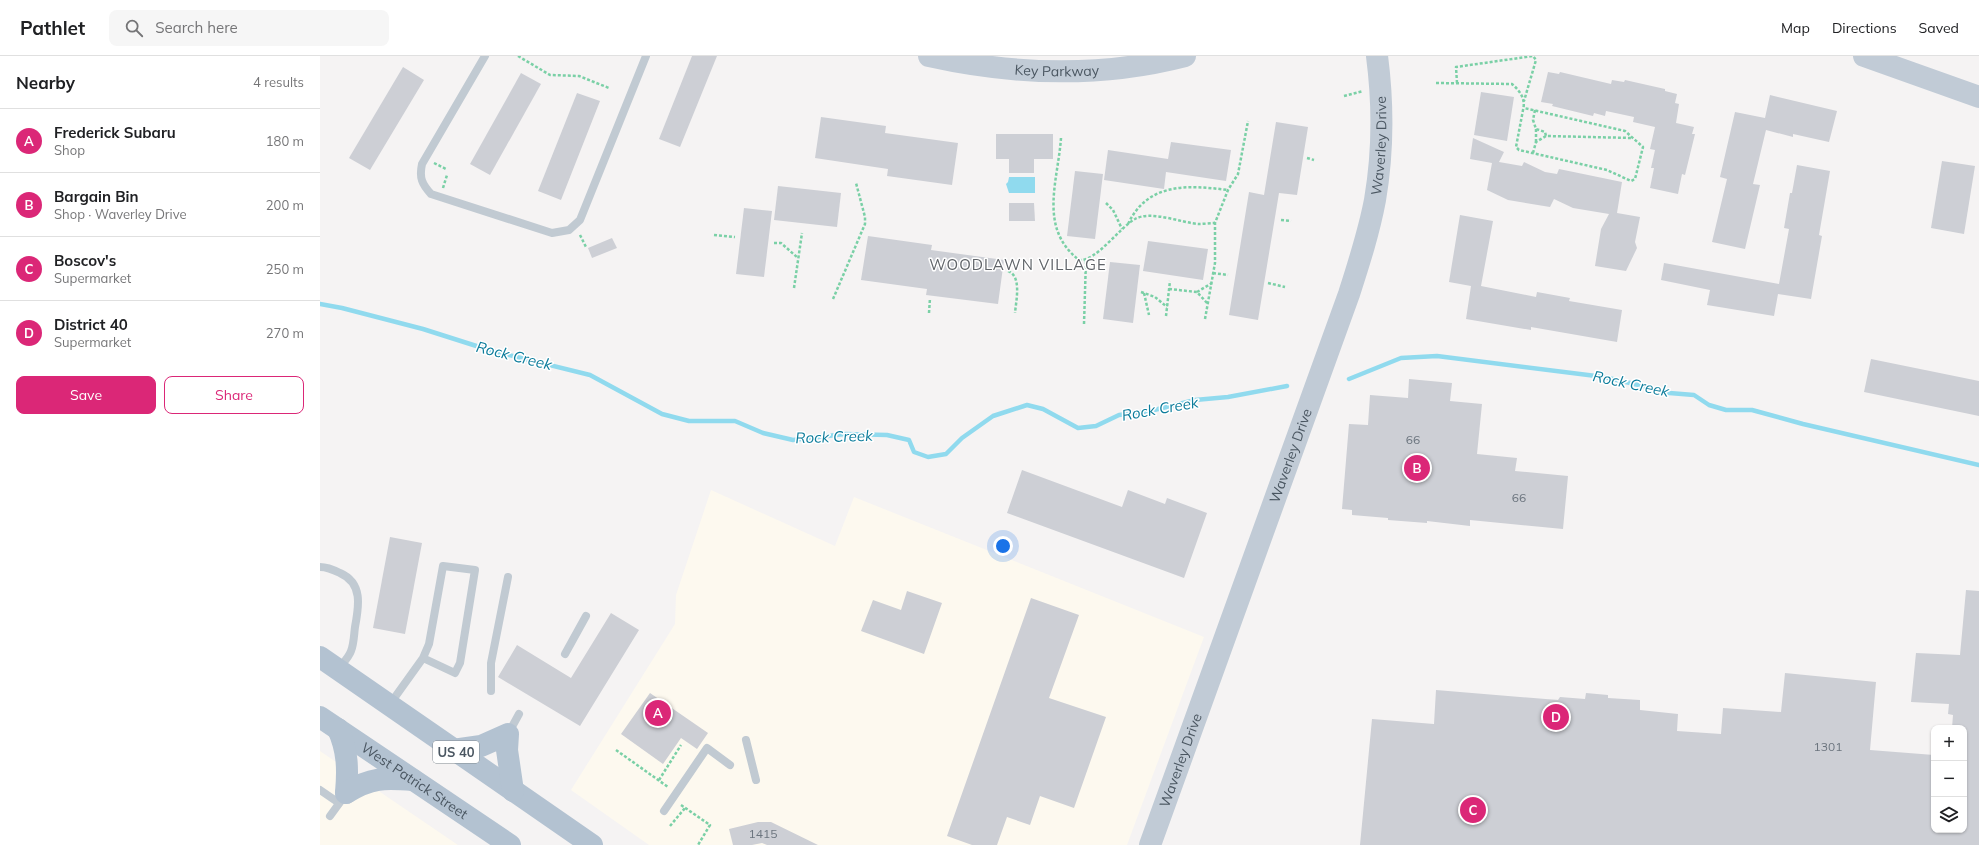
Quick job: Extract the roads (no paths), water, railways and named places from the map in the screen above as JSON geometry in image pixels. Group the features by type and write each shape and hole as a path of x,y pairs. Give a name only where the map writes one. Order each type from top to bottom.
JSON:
{"main road":[{"name":"US 40","path":"320,657 592,845"},
{"name":"West Patrick Street","path":"320,717 414,780 503,843"},
{"path":"338,729 346,750 348,766 343,798"},
{"path":"453,750 481,746 508,734 507,750 513,791"},
{"path":"343,798 372,780 386,778 414,780"}],"street":[{"name":"Key Parkway","path":"929,56 978,66 1033,72 1078,72 1131,67 1185,56"},
{"name":"Waverley Drive","path":"1150,845 1349,294 1365,245 1375,199 1379,154 1381,109 1377,56"},
{"path":"1864,56 1979,97"}],"lane":[{"path":"485,56 422,164 419,175 422,185 431,194 552,233 569,230 580,220 646,56"},
{"path":"389,704 423,658 429,644 443,566 475,570 460,663 456,673 423,658"},
{"path":"320,567 333,569 345,575 353,582 358,595 357,614 351,652 338,670"},
{"path":"491,691 490,663 508,577"},
{"path":"565,654 586,616"},
{"path":"508,734 519,714"},
{"path":"746,740 756,780"},
{"path":"664,811 707,748 730,765"},
{"path":"320,790 343,798 330,816"}],"water":[{"path":"1009,177 1035,177 1035,193 1009,193 1006,184"}],"waterway":[{"name":"Rock Creek","path":"320,304 342,308 423,329 489,350 590,375 662,414 689,421 735,421 763,433 793,440 845,434 887,435 909,440 914,452 928,457 946,454 962,438 993,416 1027,405 1043,409 1078,428 1096,426 1119,415 1150,411 1195,400 1228,397 1287,386"},
{"name":"Rock Creek","path":"1349,379 1401,358 1437,356 1604,377 1643,386 1657,392 1694,395 1709,405 1726,410 1752,410 1803,424 1979,465"}],"place":[{"name":"Bargain Bin","path":"1417,468"},
{"name":"Frederick Subaru","path":"658,713"},
{"name":"District 40","path":"1556,717"},
{"name":"Boscov's","path":"1473,810"}],"district":[{"name":"WOODLAWN VILLAGE","path":"1018,265"}]}
